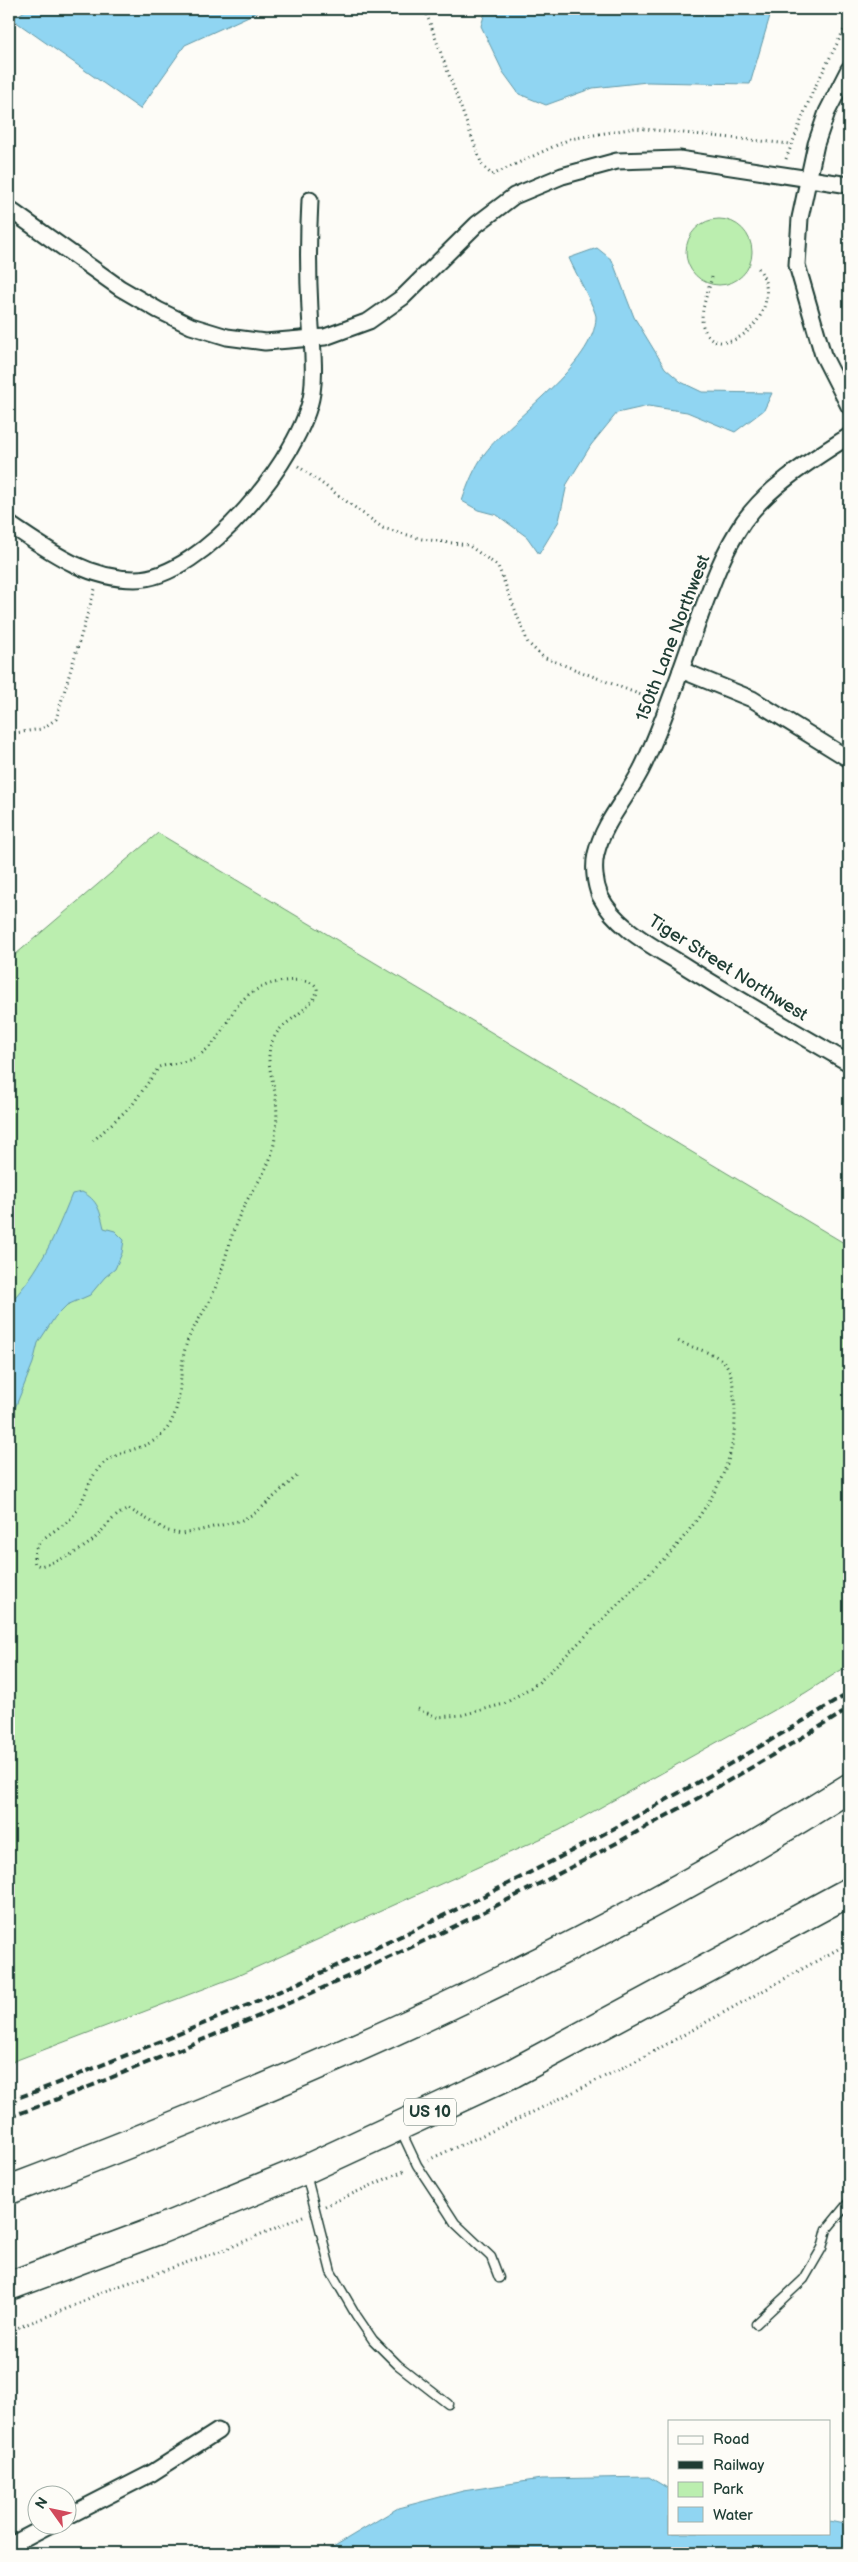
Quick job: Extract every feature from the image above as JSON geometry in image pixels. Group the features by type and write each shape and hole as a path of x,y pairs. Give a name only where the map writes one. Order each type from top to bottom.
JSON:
{"highway":[{"path":"9,2190 127,2145 286,2080 474,1995 620,1920 793,1823 849,1788"},
{"name":"US 10","path":"9,2286 156,2231 304,2170 513,2073 849,1892"}],"street":[{"path":"849,69 827,112 816,144 800,218 797,265 823,356 849,406"},
{"path":"9,209 120,288 191,326 227,337 264,342 325,337 369,321 403,297 477,224 514,196 562,176 617,161 679,159 849,185"},
{"path":"9,524 60,558 105,576 137,579 165,573 194,556 236,522 257,496 298,436 309,406 313,376 307,258 310,200"},
{"name":"150th Lane Northwest","path":"599,893 594,871 602,835 643,767 669,705 710,588 727,549 745,520 768,493 809,462 849,436"},
{"path":"681,670 752,699 849,759"},
{"name":"Tiger Street Northwest","path":"599,893 609,911 624,926 730,994 849,1063"},
{"path":"78,2511 152,2473 218,2431"},
{"path":"9,2546 32,2534"}],"lane":[{"path":"399,2126 417,2165 456,2223 491,2257 499,2278"},
{"path":"304,2170 316,2210 330,2272 360,2321 373,2340 398,2365 448,2404"},
{"path":"756,2324 804,2279 822,2248 827,2229 849,2202"}],"path":[{"path":"418,9 427,15 482,165 492,175 570,139 635,128 790,144"},
{"path":"783,174 790,144 812,93 849,20"},
{"path":"712,277 704,307 703,325 708,334 716,340 725,342 736,340 758,321 763,311 766,297 765,276 756,265"},
{"path":"284,456 383,528 422,539 468,545 498,566 528,643 544,657 669,705"},
{"path":"9,734 42,729 56,719 105,576"},
{"path":"93,1141 133,1104 159,1067 184,1062 200,1055 213,1042 236,1006 246,996 261,987 296,980 308,981 316,988 317,994 310,1005 280,1029 272,1042 267,1058 276,1102 276,1132 272,1155 241,1212 213,1294 187,1344 180,1391 173,1419 160,1439 148,1446 114,1456 98,1469 73,1517 63,1527 38,1544 34,1552 35,1564 40,1566 67,1558 90,1542 118,1512 129,1509 168,1531 181,1534 242,1520 270,1503 298,1475"},
{"path":"418,1708 437,1717 462,1715 504,1704 538,1683 674,1549 690,1530 709,1502 732,1454 736,1415 730,1370 722,1360 678,1341"},
{"path":"9,2331 71,2307 102,2292 229,2248 529,2114 640,2059 849,1943"}],"green space":[{"path":"719,219 732,222 742,229 749,239 752,252 749,265 742,275 732,282 719,285 706,282 696,275 689,265 686,252 689,239 696,229 706,222"},
{"path":"158,833 849,1246 849,1665 805,1693 560,1830 235,1977 9,2063 9,960"}],"water":[{"path":"28,9 264,9 185,45 140,109 12,19"},
{"path":"486,9 772,9 750,84 647,82 593,88 546,105 519,94 503,72 481,26"},
{"path":"597,248 612,260 634,317 665,368 681,382 702,392 772,393 764,410 735,432 687,412 648,406 617,413 591,445 567,484 559,521 539,554 527,537 497,515 478,510 462,501 474,470 485,453 497,439 568,371 582,353 592,335 596,317 595,313 569,258"},
{"path":"82,1192 95,1202 100,1211 104,1228 115,1231 124,1240 122,1253 115,1269 105,1277 90,1295 67,1305 55,1317 38,1343 33,1363 9,1423 9,1304 30,1278 46,1252 72,1194"},
{"path":"649,2477 668,2488 668,2534 830,2534 830,2521 849,2525 849,2553 323,2553 398,2508 463,2491 541,2479"}],"railway":[{"path":"9,2101 235,2010 326,1971 416,1929 592,1840 679,1793 849,1693"},
{"path":"9,2117 103,2081 281,2006 448,1930 530,1889 691,1802 849,1709"}]}
